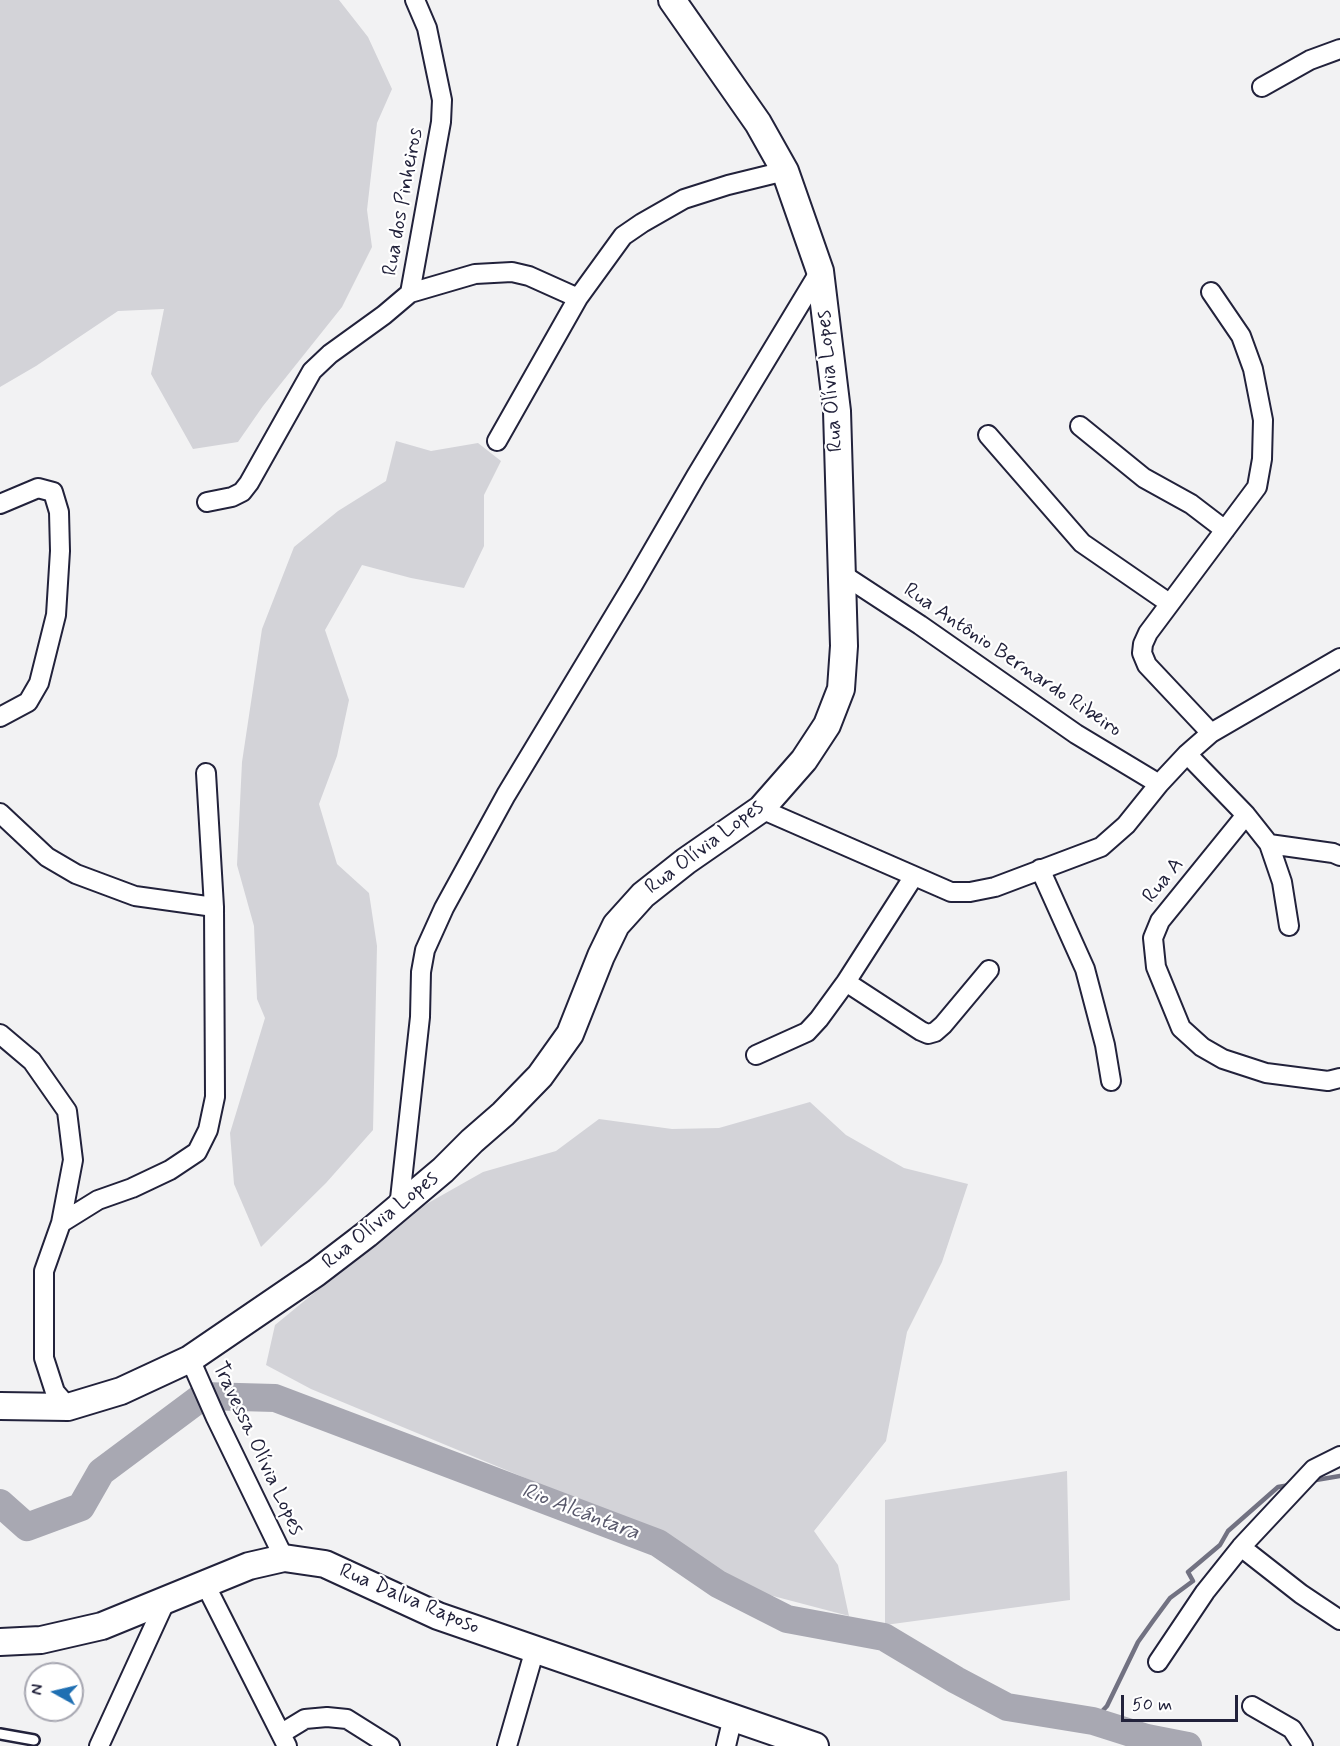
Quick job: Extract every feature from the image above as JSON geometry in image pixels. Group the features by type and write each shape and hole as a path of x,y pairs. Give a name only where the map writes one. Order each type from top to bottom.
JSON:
{"street":[{"name":"Rua dos Pinheiros","path":"207,502 232,497 242,492 312,371 330,354 410,293 441,122 442,100 427,28 415,0"},
{"name":"Rua Olívia Lopes","path":"0,1406 68,1407 194,1369 399,1208 503,1114 540,1076 570,1034 616,925 643,895 686,861 761,809 804,760 827,725 841,689 844,646 837,411 820,271 784,171 758,123 672,0"},
{"path":"1262,87 1310,60 1340,49"},
{"path":"497,441 578,298 623,236 684,199 784,171"},
{"path":"399,1208 425,950 444,908 506,795 820,271"},
{"path":"410,293 475,274 512,272 529,276 578,298"},
{"path":"1211,292 1241,336 1253,369 1263,420 1262,459 1257,487 1148,633 1142,653 1147,665 1211,733"},
{"path":"1080,426 1144,477 1191,504 1225,530"},
{"path":"987,435 1082,543 1169,603"},
{"path":"0,504 38,488 53,492 59,512 60,551 56,615 39,682 28,702 0,717"},
{"name":"Rua Antônio Bernardo Ribeiro","path":"842,574 920,625 1076,734 1159,784"},
{"path":"761,809 951,892 970,892 995,887 1101,847 1126,825 1159,784 1187,754 1211,733 1340,658"},
{"path":"1187,754 1246,816 1269,844 1282,882 1289,927"},
{"path":"61,1223 98,1200 132,1188 170,1170 197,1152 208,1130 215,1097 214,907 206,772"},
{"path":"0,813 47,857 76,874 135,896 214,907"},
{"name":"Rua A","path":"1246,816 1160,921 1153,938 1156,967 1181,1028 1202,1047 1223,1059 1266,1072 1328,1081 1340,1078"},
{"path":"1269,844 1340,856"},
{"path":"1041,869 1085,969 1105,1045 1111,1081"},
{"path":"756,1055 807,1032 846,982 914,876"},
{"path":"846,982 928,1034 943,1025 989,970"},
{"path":"0,1034 32,1061 67,1112 73,1160 61,1223 44,1271 44,1358 55,1392 68,1407"},
{"name":"Travessa Olívia Lopes","path":"194,1369 284,1558"},
{"path":"1158,1662 1205,1592 1241,1547 1314,1469 1340,1456"},
{"path":"1241,1547 1301,1594 1340,1620"},
{"name":"Rua Dalva Raposo","path":"0,1642 41,1640 102,1626 249,1566 284,1558 325,1564 438,1616 815,1746"},
{"path":"205,1584 284,1739 305,1719 327,1717 347,1719 390,1746"},
{"path":"99,1746 166,1600"},
{"path":"507,1746 535,1649"},
{"path":"1252,1706 1292,1729 1304,1746"},
{"path":"726,1746 733,1717"}],"lane":[{"path":"0,1734 34,1740"}],"shaded area":[{"path":"0,0 339,0 368,37 392,89 377,123 367,210 372,247 342,307 263,406 238,442 193,449 151,374 164,309 118,311 36,366 0,387"},
{"path":"396,441 431,451 478,443 501,461 484,495 484,546 464,588 411,578 362,565 325,630 349,700 337,756 319,804 337,864 369,893 377,946 373,1130 326,1183 261,1247 234,1184 230,1133 265,1018 257,999 254,926 237,865 242,762 262,629 294,547 338,511 386,481"},
{"path":"810,1102 846,1135 904,1168 968,1184 942,1262 907,1332 886,1441 814,1531 838,1565 849,1616 754,1591 660,1534 311,1389 266,1365 275,1325 414,1211 483,1172 556,1151 599,1119 672,1129 719,1128"},
{"path":"1067,1471 1070,1600 885,1625 885,1500"}],"waterway":[{"name":"Rio Alcântara","path":"0,1503 27,1527 81,1507 101,1472 203,1396 275,1398 658,1543 718,1584 787,1619 884,1637 1007,1707 1093,1721 1147,1738 1188,1746"},
{"path":"1310,1481 1340,1476"},
{"path":"1093,1721 1107,1706 1138,1642 1170,1598 1193,1581 1188,1572 1220,1545 1228,1531 1278,1487 1290,1485"}]}
